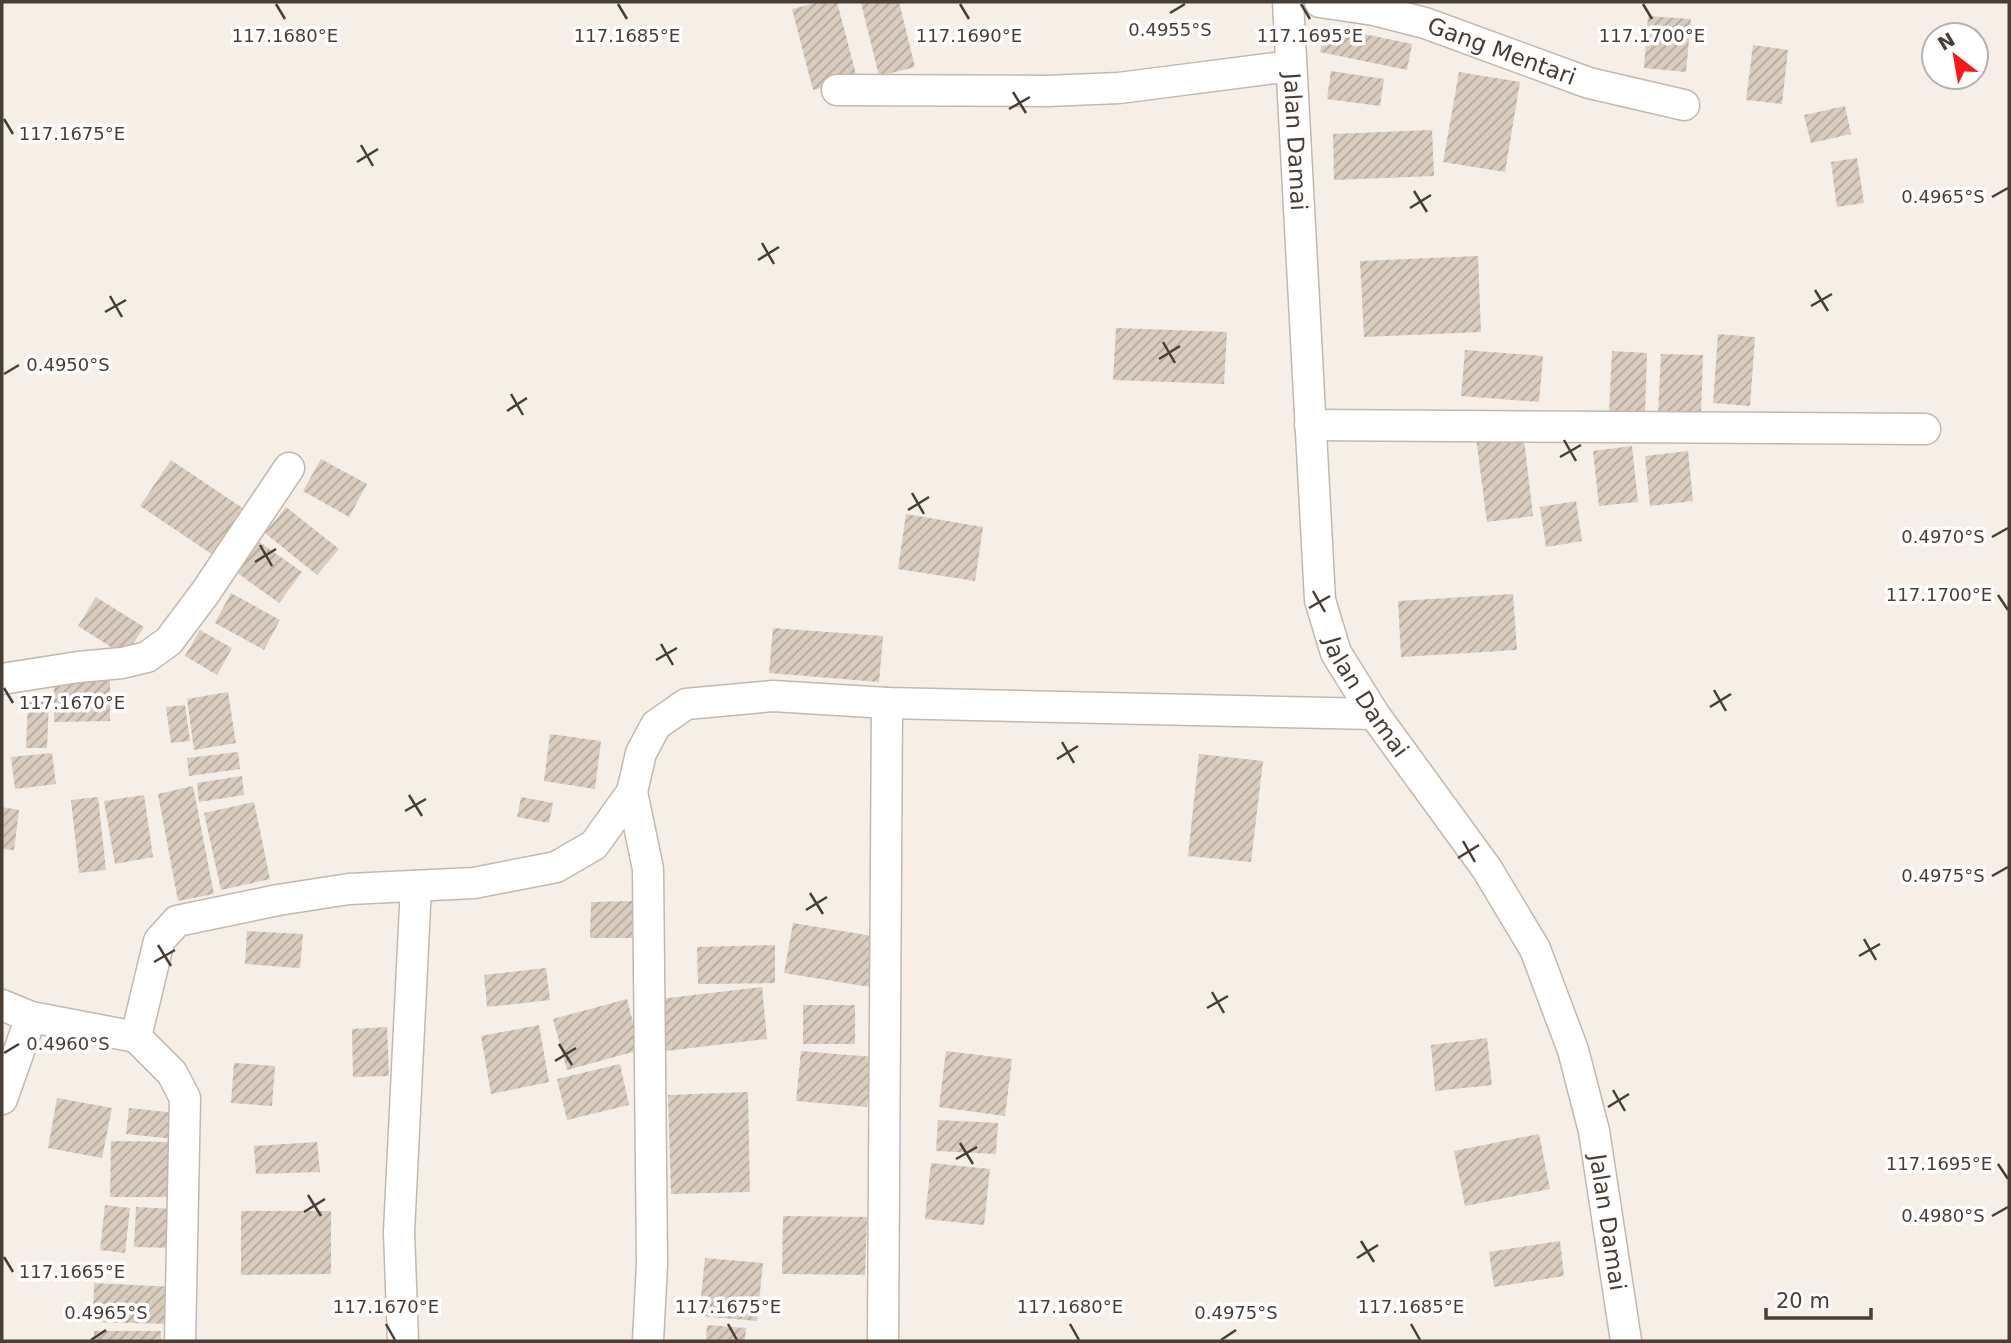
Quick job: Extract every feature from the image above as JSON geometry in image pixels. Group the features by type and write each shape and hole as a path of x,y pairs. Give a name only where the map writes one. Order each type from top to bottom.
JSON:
{"street":[{"name":"Jalan Damai","path":"1288,2 1321,600 1336,653 1374,714 1487,869 1535,949 1573,1049 1594,1131 1626,1341"},
{"name":"Gang Mentari","path":"1320,2 1374,10 1425,23 1589,83 1684,105"},
{"path":"837,90 1047,92 1119,88 1291,66"},
{"path":"1310,425 1926,429"},
{"path":"2,679 122,663 147,657 169,641 205,593 289,468"},
{"path":"135,1037 159,942 177,921 325,892 474,883 556,867 594,845 632,792 641,753 656,725 686,704 774,696 887,703 1374,714"},
{"path":"883,1341 887,703"},
{"path":"632,792 648,869 652,1251 648,1341"},
{"path":"402,1341 399,1232 416,886"},
{"path":"2,1005 31,1017 135,1037 172,1073 185,1098 180,1341"},
{"path":"2,1099 31,1017"}],"building":[{"path":"820,2 837,2 857,78 813,90 792,9"},
{"path":"899,2 915,67 879,76 861,3"},
{"path":"1648,16 1691,19 1686,72 1644,68"},
{"path":"1326,26 1412,44 1407,70 1320,52"},
{"path":"1753,45 1788,50 1782,104 1746,100"},
{"path":"1331,71 1384,79 1380,106 1327,99"},
{"path":"1459,72 1520,82 1505,172 1443,162"},
{"path":"1845,106 1851,134 1811,143 1804,115"},
{"path":"1432,130 1434,176 1334,180 1333,134"},
{"path":"1857,158 1864,203 1837,207 1831,162"},
{"path":"1478,256 1481,332 1364,337 1360,261"},
{"path":"1116,328 1227,332 1224,384 1113,380"},
{"path":"1718,334 1755,337 1750,406 1713,403"},
{"path":"1465,350 1543,356 1539,402 1461,396"},
{"path":"1612,351 1647,353 1645,413 1609,411"},
{"path":"1661,354 1703,355 1701,415 1658,413"},
{"path":"1523,431 1533,516 1487,522 1476,438"},
{"path":"1632,446 1638,502 1599,506 1593,451"},
{"path":"1688,451 1693,501 1650,506 1645,456"},
{"path":"321,459 367,484 349,517 303,491"},
{"path":"171,460 247,511 216,557 140,506"},
{"path":"1576,501 1582,541 1546,547 1540,507"},
{"path":"286,507 339,549 317,575 265,533"},
{"path":"906,514 983,527 975,581 898,569"},
{"path":"258,541 302,572 279,603 236,572"},
{"path":"231,593 280,620 264,650 215,623"},
{"path":"1513,594 1517,650 1401,657 1398,601"},
{"path":"96,597 144,627 125,656 78,626"},
{"path":"773,628 883,636 879,682 769,673"},
{"path":"200,630 232,648 217,675 185,656"},
{"path":"110,674 110,721 54,722 54,675"},
{"path":"228,692 236,743 194,750 187,699"},
{"path":"28,701 49,702 47,748 26,748"},
{"path":"185,705 190,741 171,743 166,707"},
{"path":"550,734 601,741 595,789 544,781"},
{"path":"238,752 240,769 189,776 187,758"},
{"path":"52,753 56,784 15,789 11,757"},
{"path":"1199,754 1263,761 1251,862 1188,856"},
{"path":"242,776 244,795 199,802 197,783"},
{"path":"193,786 214,894 178,901 158,794"},
{"path":"144,795 153,857 115,864 104,801"},
{"path":"98,797 106,870 79,873 71,800"},
{"path":"521,797 553,803 549,823 517,817"},
{"path":"254,802 270,879 221,890 204,813"},
{"path":"2,807 19,810 14,850 2,849"},
{"path":"632,901 632,938 590,938 591,902"},
{"path":"793,923 885,938 876,988 784,973"},
{"path":"247,931 303,934 300,968 245,964"},
{"path":"775,945 775,983 698,984 697,947"},
{"path":"546,968 550,1000 487,1007 484,975"},
{"path":"762,987 767,1039 666,1051 660,999"},
{"path":"627,999 640,1050 567,1070 553,1019"},
{"path":"803,1005 855,1005 855,1044 803,1044"},
{"path":"539,1025 549,1082 491,1094 481,1036"},
{"path":"387,1027 389,1076 353,1077 352,1029"},
{"path":"1487,1038 1492,1085 1435,1091 1431,1045"},
{"path":"801,1051 873,1057 867,1107 796,1101"},
{"path":"946,1051 1012,1059 1005,1116 939,1107"},
{"path":"234,1063 275,1066 272,1106 231,1103"},
{"path":"620,1064 629,1105 567,1120 557,1079"},
{"path":"748,1092 750,1192 671,1194 668,1095"},
{"path":"57,1098 112,1108 102,1158 48,1148"},
{"path":"129,1108 176,1113 174,1139 126,1134"},
{"path":"938,1120 998,1123 996,1154 936,1151"},
{"path":"1539,1134 1550,1189 1465,1206 1454,1151"},
{"path":"111,1141 177,1142 176,1197 110,1197"},
{"path":"317,1142 320,1172 256,1174 254,1146"},
{"path":"931,1163 990,1169 984,1225 925,1219"},
{"path":"105,1205 130,1208 125,1253 100,1250"},
{"path":"136,1207 174,1209 173,1248 134,1247"},
{"path":"241,1211 331,1211 331,1274 241,1275"},
{"path":"783,1216 867,1217 865,1275 782,1274"},
{"path":"1560,1241 1564,1276 1494,1287 1489,1252"},
{"path":"705,1258 763,1263 757,1321 699,1316"},
{"path":"94,1283 175,1287 173,1324 93,1322"},
{"path":"707,1325 746,1328 745,1341 706,1341"},
{"path":"94,1331 161,1331 161,1341 94,1341"}]}
